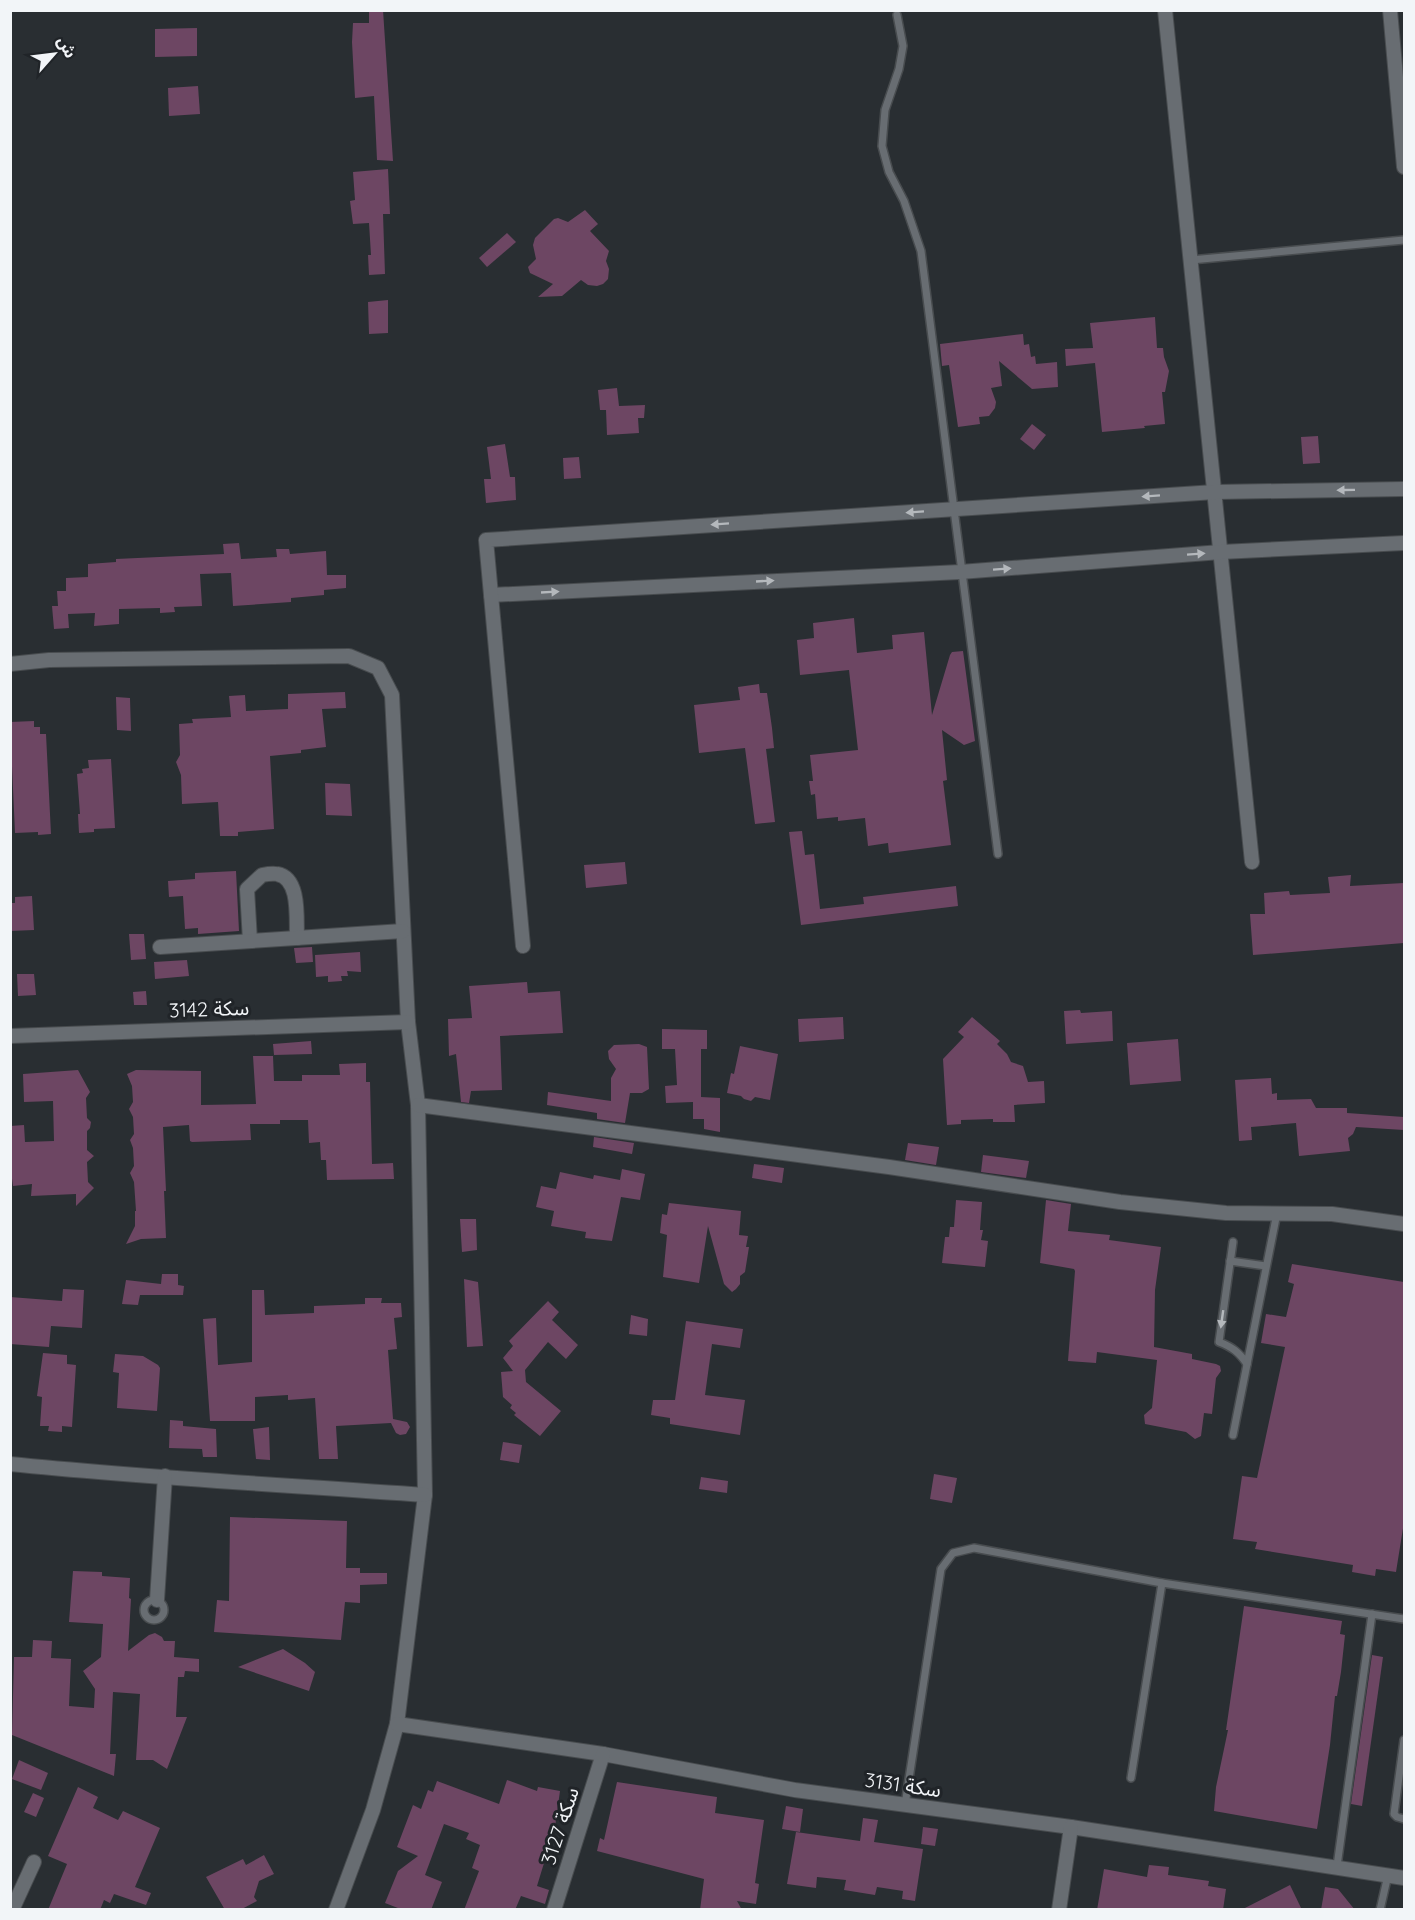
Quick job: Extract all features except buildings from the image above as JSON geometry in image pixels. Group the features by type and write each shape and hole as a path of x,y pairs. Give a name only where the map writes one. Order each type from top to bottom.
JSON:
{"street":[{"path":"1165,10 1252,862"},
{"path":"1390,10 1404,167"},
{"path":"523,946 486,540 1215,492 1404,489"},
{"path":"491,595 960,572 1221,552 1404,543"},
{"path":"10,664 49,660 349,656 378,668 392,695 408,1022 418,1105 425,1495 397,1724 373,1810 336,1910"},
{"path":"250,941 247,889 262,874 278,874 289,880 295,891 297,938"},
{"path":"160,947 403,931"},
{"name":"سكة 3142","path":"10,1036 408,1022"},
{"path":"418,1105 889,1167 1120,1202 1226,1213 1332,1214 1404,1224"},
{"path":"10,1464 114,1474 425,1495"},
{"path":"157,1600 165,1476"},
{"name":"سكة 3131","path":"397,1724 603,1754 795,1790 1071,1827 1404,1878"},
{"name":"سكة 3127","path":"554,1910 603,1754"},
{"path":"1059,1910 1071,1827"},
{"path":"12,1910 34,1862"}],"lane":[{"path":"897,15 903,46 899,69 885,110 882,146 889,172 904,201 921,251 960,572 998,854"},
{"path":"1191,260 1404,240"},
{"path":"1233,1435 1277,1214"},
{"path":"1233,1242 1219,1342 1232,1347 1246,1364"},
{"path":"1230,1261 1266,1266"},
{"path":"905,1805 941,1569 953,1553 974,1548 1162,1583 1404,1619"},
{"path":"1131,1778 1162,1583"},
{"path":"1337,1866 1372,1614"},
{"path":"1404,1740 1394,1810 1397,1817 1404,1819"},
{"path":"1380,1910 1388,1875"}]}
